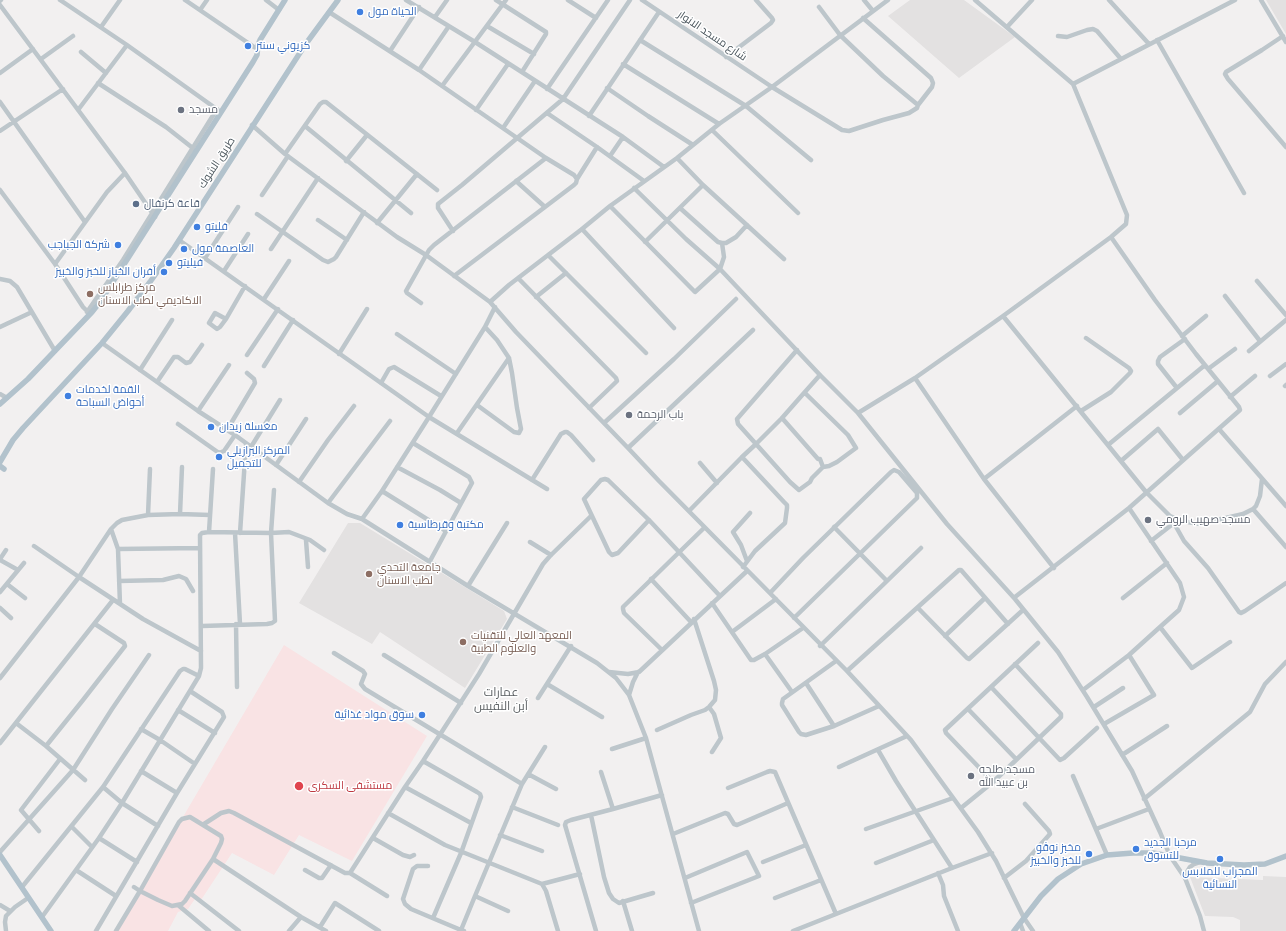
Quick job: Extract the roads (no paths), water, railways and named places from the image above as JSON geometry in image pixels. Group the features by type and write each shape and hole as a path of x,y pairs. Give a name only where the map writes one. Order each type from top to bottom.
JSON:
{"main road":[{"path":"0,404 55,351 100,302 194,149 254,60 260,40 286,0"},
{"name":"طريق الشوك","path":"0,462 13,440 23,428 102,343 128,311 179,240 305,45 338,0"},
{"path":"0,853 50,931"},
{"path":"1014,931 1041,896 1058,879 1081,864 1107,855 1133,853 1153,854 1216,864 1254,865 1265,864 1286,856"}],"street":[{"path":"101,27 120,0"},
{"path":"185,0 258,49"},
{"path":"200,10 207,0"},
{"path":"266,0 279,10"},
{"path":"406,0 475,42 623,137 664,167"},
{"path":"435,17 447,0"},
{"path":"496,0 546,32 522,72"},
{"path":"442,86 506,0"},
{"path":"568,0 596,18"},
{"path":"547,89 608,0"},
{"path":"453,231 438,208 438,204 563,99 630,0"},
{"name":"شارع مسجد الانوار","path":"642,0 772,87 846,131 909,113 917,108 918,105"},
{"path":"726,57 771,23 772,18 756,0"},
{"path":"864,0 873,11"},
{"path":"490,302 518,278 610,206 677,158 719,124 772,87 888,0"},
{"path":"858,413 915,378 1003,316 1111,237 1126,224 1127,215 1073,84 975,0"},
{"path":"1007,26 1032,0"},
{"path":"1109,0 1149,44"},
{"path":"1073,84 1235,0"},
{"path":"1261,0 1286,42"},
{"path":"64,1 219,110"},
{"path":"0,4 125,173 153,215"},
{"path":"390,51 419,7"},
{"path":"819,7 840,35 883,76 918,105 932,87 933,83 931,78 862,18"},
{"path":"329,12 419,70 546,158 574,175 576,179"},
{"path":"589,116 659,12"},
{"path":"419,70 449,26"},
{"path":"487,26 534,54"},
{"path":"1058,36 1067,37 1093,29 1097,31 1121,59"},
{"path":"41,59 73,36"},
{"path":"1283,36 1225,74 1286,147"},
{"path":"640,40 746,106 811,160"},
{"path":"1157,40 1244,193"},
{"path":"78,110 127,45"},
{"path":"0,73 33,49"},
{"path":"81,52 106,73"},
{"path":"476,110 508,64"},
{"path":"624,64 719,124"},
{"path":"503,128 535,81"},
{"path":"98,83 166,127 194,149"},
{"path":"607,88 693,144"},
{"path":"0,130 63,89"},
{"path":"0,102 85,222"},
{"path":"262,194 305,126 323,102 326,102 437,190"},
{"path":"547,113 644,181"},
{"path":"252,125 287,155 397,237 426,255 495,307 516,332 704,528 776,599 820,646 847,671 907,736 961,808 992,853 1024,918 1033,931"},
{"path":"305,126 346,161 411,212"},
{"path":"712,130 798,213"},
{"path":"346,161 367,135"},
{"path":"610,156 623,137"},
{"path":"454,276 574,185 576,183 576,179 597,147"},
{"path":"421,304 408,294 406,290 426,255 434,245 546,158"},
{"path":"677,158 703,185 784,259"},
{"path":"55,264 107,192 125,173"},
{"path":"378,223 417,174"},
{"path":"271,249 318,178"},
{"path":"516,181 545,207"},
{"path":"645,242 703,185"},
{"path":"634,188 667,221 720,269 858,413 948,524 1015,599 1022,610 1058,652 1094,707 1132,771 1170,856 1185,878 1200,916 1204,931"},
{"path":"0,190 89,313"},
{"path":"610,206 694,292 697,291 720,269 724,257 722,243"},
{"path":"205,258 238,207"},
{"path":"680,208 718,242 726,243 736,237 747,225"},
{"path":"257,214 328,262 334,259 364,212"},
{"path":"318,220 347,240"},
{"path":"582,229 674,328"},
{"path":"224,271 248,234"},
{"path":"1015,599 1015,597 1129,508 1240,410 1204,365 1111,237"},
{"path":"179,240 429,417 547,489"},
{"path":"548,255 646,353"},
{"path":"264,299 289,261"},
{"path":"536,297 566,273"},
{"path":"518,278 616,378 617,382 589,408"},
{"path":"0,279 10,281 16,285 55,351"},
{"path":"1257,281 1286,316"},
{"path":"226,318 245,286"},
{"path":"1225,296 1260,341"},
{"path":"604,423 674,359 736,299"},
{"path":"362,520 413,443 485,327 495,307"},
{"path":"247,355 278,309"},
{"path":"339,354 367,309"},
{"path":"0,327 32,312"},
{"path":"1003,316 1146,492 1170,516 1184,541 1208,568 1239,612 1245,612 1286,583"},
{"path":"1176,388 1158,361 1160,357 1184,338 1206,316"},
{"path":"140,370 172,320"},
{"path":"264,366 293,320"},
{"path":"1249,351 1286,320"},
{"path":"477,405 514,432 519,433 521,429 509,358 497,340 485,327"},
{"path":"628,448 753,330"},
{"path":"397,334 456,374"},
{"path":"1081,411 1111,392 1131,371 1129,368 1086,338"},
{"path":"102,343 198,411 235,435 328,503 347,514 362,520 468,586 571,646 610,672 630,695 646,738 699,931"},
{"path":"157,382 174,357 178,357 186,363 190,362 202,345"},
{"path":"1208,369 1235,348"},
{"path":"798,350 737,419 738,424 790,482 800,490 810,482 823,467 837,462 856,448 848,436 804,393"},
{"path":"457,433 509,358"},
{"path":"1270,376 1286,364"},
{"path":"198,411 229,365"},
{"path":"1108,445 1204,365"},
{"path":"381,383 389,369 394,367 441,396"},
{"path":"227,430 255,384 254,379 247,373"},
{"path":"689,511 782,418 820,375"},
{"path":"1230,396 1255,376"},
{"path":"915,378 984,479 1054,568"},
{"path":"1180,412 1218,381"},
{"path":"0,394 7,398"},
{"path":"251,447 280,400"},
{"path":"299,482 331,435 354,406"},
{"path":"984,479 1077,406"},
{"path":"782,418 818,459 820,459 823,467"},
{"path":"276,465 306,419"},
{"path":"328,503 390,421"},
{"path":"178,424 219,453 224,451 235,435"},
{"path":"1121,461 1158,429 1183,460"},
{"path":"1219,429 1285,503"},
{"path":"532,480 561,434 565,432 571,435 593,460"},
{"path":"413,443 441,460 470,480 472,483 430,561"},
{"path":"240,533 246,444"},
{"path":"742,457 787,506 785,523 755,551 743,567"},
{"path":"700,463 718,483"},
{"path":"180,514 182,467"},
{"path":"397,467 440,490 461,504"},
{"path":"148,515 150,469"},
{"path":"209,532 213,469"},
{"path":"770,593 834,527 891,472 894,470 899,472 918,496 794,618"},
{"path":"1170,516 1189,523 1200,524 1243,514 1253,509 1260,496 1262,479"},
{"path":"649,520 618,553 614,555 610,554 591,516 584,498 601,480 608,480 649,520 720,596"},
{"path":"202,626 267,624 272,623 275,620 271,533 274,490"},
{"path":"382,491 446,530"},
{"path":"1083,690 1129,656 1179,610 1184,596 1180,583 1129,508"},
{"path":"1253,509 1286,547"},
{"path":"747,561 741,545 733,532 750,513"},
{"path":"0,678 79,577 117,523 122,520 148,515 210,515"},
{"path":"350,873 404,787 461,703 543,564 591,516"},
{"path":"468,586 507,523"},
{"path":"1151,541 1174,523"},
{"path":"834,527 887,581"},
{"path":"662,650 624,613 622,609 704,528"},
{"path":"111,530 118,549 120,604"},
{"path":"42,917 92,848 122,803 199,676 202,651 200,535 202,533 209,532 289,532 306,540 310,540 324,550"},
{"path":"235,532 238,624 237,687"},
{"path":"306,540 308,566"},
{"path":"530,542 551,555"},
{"path":"34,546 143,619 202,651"},
{"path":"118,549 200,548"},
{"path":"820,646 921,548"},
{"path":"6,550 0,560 18,570"},
{"path":"0,592 24,563"},
{"path":"1123,598 1167,564"},
{"path":"847,671 959,570 961,570 1008,624"},
{"path":"630,695 633,682 638,672 747,571"},
{"path":"119,581 163,580 179,576 186,579 193,591"},
{"path":"652,579 693,621 715,685 715,700 709,708 691,714 657,730"},
{"path":"7,584 24,598"},
{"path":"945,636 985,598"},
{"path":"732,632 776,599"},
{"path":"0,743 113,600"},
{"path":"712,602 752,660 765,654 803,628"},
{"path":"0,608 12,618"},
{"path":"918,608 969,659 1022,610"},
{"path":"46,746 84,700 125,646 95,624"},
{"path":"1160,627 1192,668 1230,642"},
{"path":"992,782 945,732 946,729 992,688 1038,643"},
{"path":"538,698 571,646"},
{"path":"334,652 363,670 365,674 361,684 365,689 522,784"},
{"path":"765,654 792,692"},
{"path":"0,853 73,770 149,655"},
{"path":"384,655 461,703"},
{"path":"1104,724 1154,695 1129,656"},
{"path":"836,661 783,699 782,703 801,734 806,735 834,726 879,706"},
{"path":"1144,799 1250,712 1265,684 1286,662"},
{"path":"961,808 992,782 1062,716 1016,664"},
{"path":"22,887 103,787 182,669 199,676"},
{"path":"610,672 628,674 638,672"},
{"path":"806,683 834,726"},
{"path":"547,684 602,717"},
{"path":"992,688 1060,760 1063,759 1097,728"},
{"path":"1094,707 1123,688"},
{"path":"96,931 177,793 224,717 224,714 190,691"},
{"path":"709,708 713,711 721,738 712,752"},
{"path":"968,709 1016,759"},
{"path":"178,710 215,733"},
{"path":"16,723 46,746 84,780"},
{"path":"1122,755 1167,726"},
{"path":"141,729 196,764"},
{"path":"839,767 907,736"},
{"path":"612,749 646,738"},
{"path":"428,866 417,866 413,869 403,899 406,906 463,930 488,863 522,784 545,747"},
{"path":"878,750 952,868"},
{"path":"40,830 29,820 21,809 60,759"},
{"path":"423,761 480,794 481,797 461,853 433,918"},
{"path":"141,771 177,793"},
{"path":"728,788 767,772 772,771 776,774 836,914"},
{"path":"600,772 613,810"},
{"path":"528,774 556,789"},
{"path":"1073,776 1107,855"},
{"path":"103,787 122,803 158,826"},
{"path":"404,787 471,823"},
{"path":"596,931 565,825 566,822 662,795"},
{"path":"866,829 953,798"},
{"path":"673,834 725,813 728,814 734,824 737,825 788,803"},
{"path":"1004,878 1026,861 1050,834 1050,831 1025,804"},
{"path":"512,807 558,825"},
{"path":"1096,829 1149,809"},
{"path":"204,824 221,813 229,811 345,873 350,873 387,896"},
{"path":"388,813 461,853 542,884 580,874"},
{"path":"590,815 609,893 617,902 653,894"},
{"path":"116,931 140,891 179,822 186,817 190,817 204,824 221,836 222,839 213,859 183,903 172,906 140,891 134,888"},
{"path":"72,827 92,848"},
{"path":"500,835 542,851"},
{"path":"99,838 137,862"},
{"path":"373,838 403,855 410,857 414,855"},
{"path":"876,863 934,840"},
{"path":"763,862 806,845"},
{"path":"685,878 747,852 759,876 691,903"},
{"path":"793,931 992,853"},
{"path":"213,859 301,917 326,931"},
{"path":"1185,878 1190,867 1200,862"},
{"path":"305,870 319,878 322,878 331,865"},
{"path":"76,870 116,896"},
{"path":"938,873 943,885 944,896 958,931"},
{"path":"775,898 821,880"},
{"path":"542,884 546,891 558,931"},
{"path":"190,893 239,931"},
{"path":"475,896 508,911"},
{"path":"6,931 6,916 10,911 28,898"},
{"path":"623,901 632,931"},
{"path":"320,927 335,903 379,931"},
{"path":"0,905 10,911"},
{"path":"178,905 209,931"},
{"path":"290,931 301,917"},
{"path":"1020,923 1023,931"}],"place":[{"name":"الحياة مول","path":"360,12"},
{"name":"كزيوني سنتر","path":"248,46"},
{"name":"مسجد","path":"181,110"},
{"name":"قاعة كرنفال","path":"136,204"},
{"name":"فليتو","path":"197,227"},
{"name":"شركة الجباجب","path":"118,245"},
{"name":"العاصمة مول","path":"184,249"},
{"name":"فيليتو","path":"169,263"},
{"name":"أفران الخباز للخبز والخبيز","path":"164,272"},
{"name":"مركز طرابلس الاكاديمي لطب الاسنان","path":"90,294"},
{"name":"القمة لخدمات أحواض السباحة","path":"68,396"},
{"name":"باب الرحمة","path":"629,415"},
{"name":"مغسلة زيدان","path":"211,427"},
{"name":"المركز البرازيلي للتجميل","path":"219,457"},
{"name":"مسجد صهيب الرومي","path":"1148,520"},
{"name":"مكتبة وقرطاسية","path":"400,525"},
{"name":"جامعة التحدي لطب الاسنان","path":"369,574"},
{"name":"المعهد العالي للتقنيات والعلوم الطبية","path":"463,642"},
{"name":"سوق مواد غذائية","path":"422,715"},
{"name":"مسجد طلحه بن عبيد الله","path":"971,776"},
{"name":"مستشفى السكرى","path":"299,786"},
{"name":"مرحبا الجديد للتسوق","path":"1136,849"},
{"name":"مخبز نوڤو للخبز والخبيز","path":"1089,854"},
{"name":"المجراب للملابس النسائية","path":"1220,859"}],"district":[{"name":"عمارات أبن النفيس","path":"501,700"}]}
